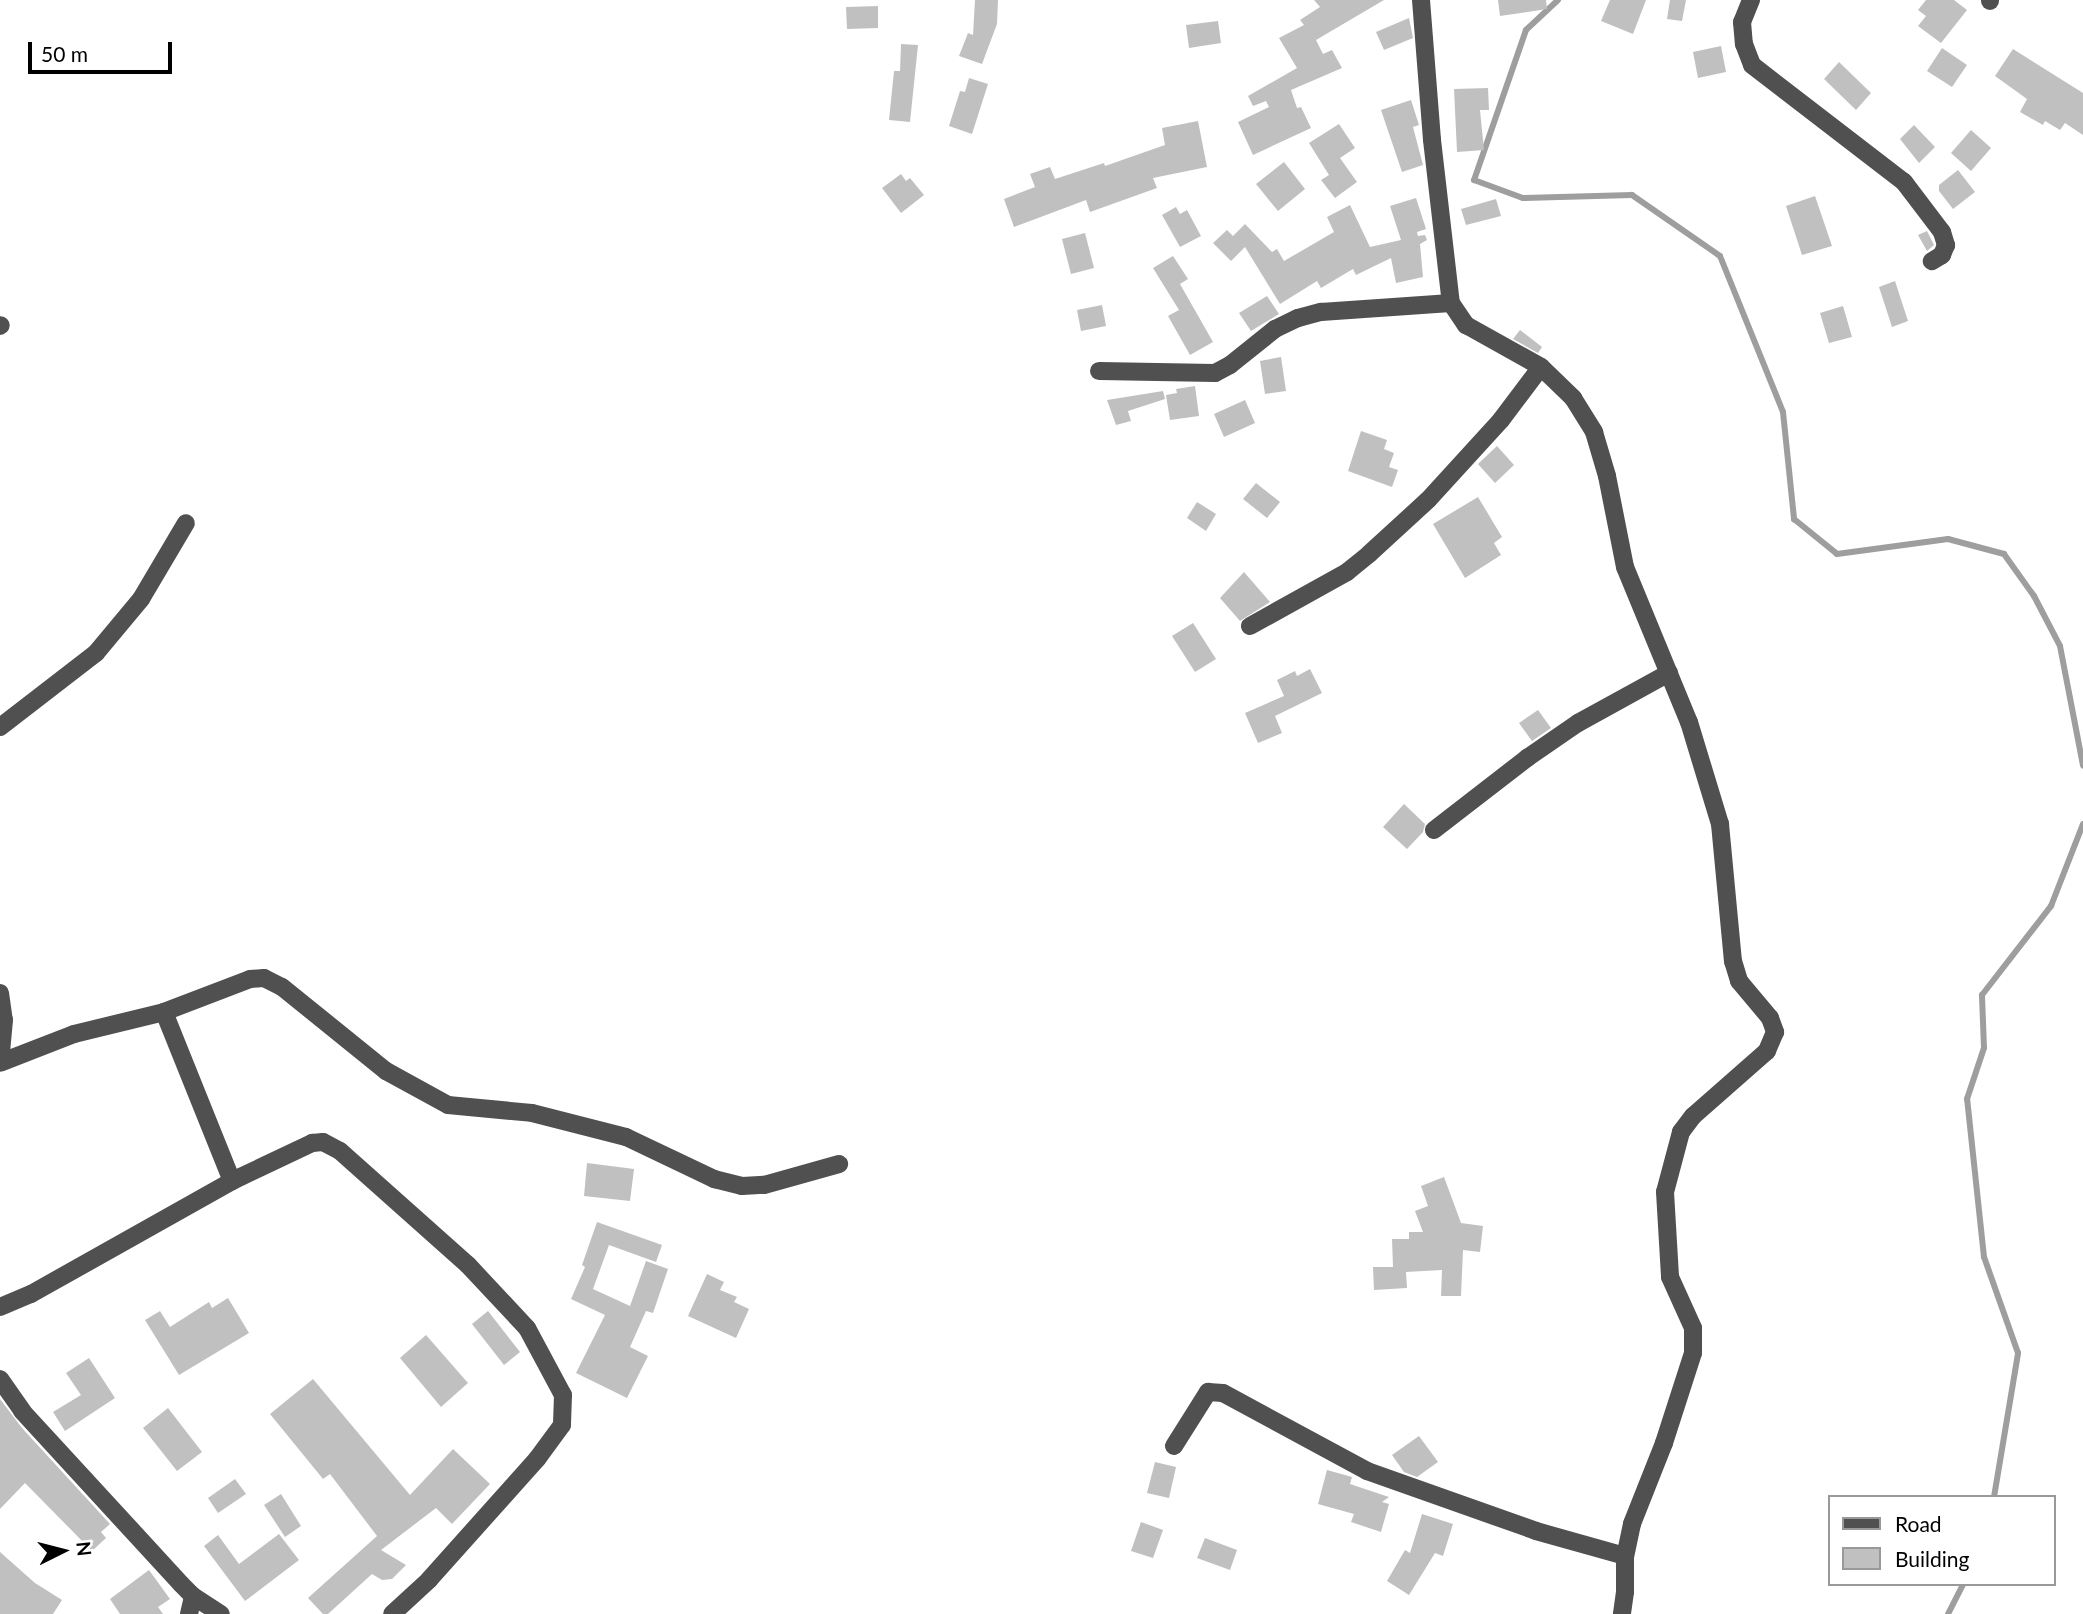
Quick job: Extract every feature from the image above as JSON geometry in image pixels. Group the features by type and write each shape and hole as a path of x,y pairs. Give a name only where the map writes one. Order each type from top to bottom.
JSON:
{"street":[{"path":"1421,0 1432,140 1451,303 1466,325 1541,367 1573,398 1594,432 1607,476 1625,567 1689,722 1720,824 1733,961 1740,981 1770,1018 1775,1032 1767,1051 1693,1116 1681,1132 1665,1192 1666,1255 1670,1277 1693,1328 1693,1353 1664,1443 1632,1524 1625,1556 1622,1614"},
{"path":"1751,0 1742,22 1744,44 1752,65 1904,182 1922,202 1946,245 1942,254 1932,261"},
{"path":"1099,372 1214,373 1230,365 1275,329 1298,318 1321,312 1451,303"},
{"path":"1250,626 1347,572 1369,554 1428,500 1501,420 1541,367"},
{"path":"0,727 96,653 141,599 186,523"},
{"path":"1434,830 1527,758 1578,723 1669,673"},
{"path":"0,993 4,1020 1,1063 74,1034 164,1012 250,979 264,978 282,987 386,1071 447,1105 532,1113 626,1137 714,1179 742,1186 764,1185 839,1164"},
{"path":"164,1012 232,1181"},
{"path":"0,1307 31,1294 232,1181 312,1143 323,1142 340,1151 468,1265 527,1328 563,1395 562,1425 537,1459 429,1580 392,1614"},
{"path":"0,1379 22,1411 191,1605 221,1614"},
{"path":"1174,1446 1208,1392 1223,1393 1367,1471 1536,1531 1625,1556"}],"building":[{"path":"975,0 998,0 997,24 982,64 959,56 968,33 973,35"},
{"path":"1314,0 1384,0 1316,40 1323,54 1332,50 1342,68 1291,90 1297,108 1301,107 1311,128 1253,155 1238,122 1269,107 1266,101 1253,106 1248,96 1297,68 1279,38 1304,25 1300,20 1320,7"},
{"path":"1498,0 1546,0 1547,9 1500,16"},
{"path":"1610,0 1646,0 1633,34 1601,21"},
{"path":"1670,0 1686,0 1682,21 1667,19"},
{"path":"1926,0 1954,0 1967,10 1941,43 1918,26 1926,16 1918,10"},
{"path":"878,6 878,28 847,29 846,7"},
{"path":"1409,18 1413,38 1384,50 1376,32"},
{"path":"1218,21 1221,43 1189,48 1186,25"},
{"path":"901,44 918,45 910,122 889,120 894,71 900,71"},
{"path":"1721,46 1726,72 1698,78 1693,52"},
{"path":"1942,48 1967,65 1952,87 1927,71"},
{"path":"2013,49 2083,93 2083,135 2065,123 2060,130 2045,121 2043,125 2020,112 2027,99 1995,76"},
{"path":"1839,62 1871,93 1856,110 1824,79"},
{"path":"969,78 988,84 972,134 949,126 960,91 965,92"},
{"path":"1488,88 1489,110 1480,110 1484,150 1457,152 1454,89"},
{"path":"1411,100 1419,125 1413,127 1423,165 1402,172 1381,110"},
{"path":"1198,121 1207,167 1153,178 1157,188 1090,212 1086,200 1014,227 1004,199 1035,187 1030,174 1050,167 1055,179 1104,163 1105,166 1165,145 1162,128"},
{"path":"1339,124 1355,148 1340,158 1357,182 1335,198 1321,180 1329,175 1309,143"},
{"path":"1914,125 1935,147 1919,163 1900,139"},
{"path":"1971,130 1991,148 1971,171 1951,153"},
{"path":"1284,162 1305,189 1278,211 1256,184"},
{"path":"1958,170 1975,192 1953,209 1939,191 1939,185"},
{"path":"901,174 906,181 910,178 924,195 901,213 882,188"},
{"path":"1815,196 1832,246 1802,255 1786,206"},
{"path":"1416,198 1426,229 1417,232 1418,236 1425,235 1427,240 1420,244 1423,277 1396,283 1391,258 1356,275 1353,269 1321,288 1317,281 1280,304 1245,247 1231,261 1213,243 1227,230 1233,236 1245,224 1272,252 1277,249 1284,261 1334,232 1327,217 1350,205 1370,247 1401,240 1390,206"},
{"path":"1496,199 1501,216 1466,225 1461,209"},
{"path":"1176,207 1180,214 1187,210 1201,236 1180,247 1162,215"},
{"path":"1927,231 1934,245 1927,251 1918,235"},
{"path":"1085,233 1094,268 1071,274 1062,239"},
{"path":"1173,256 1188,279 1180,284 1213,342 1190,355 1168,316 1179,310 1153,268"},
{"path":"1895,281 1908,321 1892,327 1879,287"},
{"path":"1267,296 1279,314 1251,331 1239,313"},
{"path":"1102,305 1106,326 1081,331 1077,310"},
{"path":"1843,306 1852,337 1829,343 1820,313"},
{"path":"1520,330 1542,347 1538,353 1513,339"},
{"path":"1281,357 1286,391 1265,394 1260,361"},
{"path":"1195,386 1199,416 1170,420 1166,395 1177,393 1176,389"},
{"path":"1163,391 1165,399 1128,411 1131,421 1116,425 1107,400"},
{"path":"1245,400 1255,423 1224,437 1214,414"},
{"path":"1361,431 1387,440 1384,449 1394,453 1389,467 1398,470 1392,487 1348,471"},
{"path":"1497,446 1514,465 1495,483 1478,464"},
{"path":"1256,483 1280,502 1267,518 1243,499"},
{"path":"1478,497 1502,537 1494,543 1501,555 1465,578 1433,524"},
{"path":"1197,502 1216,514 1206,531 1187,518"},
{"path":"1244,572 1270,602 1240,621 1220,598"},
{"path":"1193,623 1216,659 1195,672 1172,636"},
{"path":"1310,669 1322,693 1275,716 1282,733 1258,743 1245,713 1284,696 1277,680 1295,671 1297,676"},
{"path":"1538,710 1551,728 1532,741 1519,723"},
{"path":"1404,804 1425,824 1423,832 1407,849 1383,827"},
{"path":"587,1163 634,1169 630,1201 584,1196"},
{"path":"1444,1177 1461,1223 1483,1226 1480,1252 1463,1250 1461,1296 1441,1296 1442,1270 1406,1272 1407,1288 1374,1290 1373,1267 1393,1267 1392,1239 1409,1239 1409,1232 1423,1232 1415,1211 1428,1206 1421,1186"},
{"path":"597,1222 662,1245 656,1262 609,1245 593,1289 630,1306 646,1261 668,1269 653,1313 646,1311 630,1347 648,1356 627,1398 576,1373 605,1315 571,1299 585,1267 582,1265"},
{"path":"707,1274 724,1282 720,1290 737,1297 734,1302 749,1309 736,1338 688,1316"},
{"path":"228,1298 249,1333 179,1375 145,1320 160,1311 170,1327 209,1302 212,1308"},
{"path":"488,1311 520,1352 504,1365 472,1324"},
{"path":"426,1335 468,1383 441,1407 400,1358"},
{"path":"89,1358 115,1398 65,1431 53,1412 81,1395 66,1373"},
{"path":"313,1379 410,1495 453,1449 490,1484 452,1524 436,1508 381,1550 406,1565 392,1579 382,1580 372,1574 328,1614 323,1614 308,1598 377,1536 330,1474 323,1479 270,1414"},
{"path":"0,1399 22,1428 110,1524 101,1532 106,1538 92,1551 25,1483 0,1509"},
{"path":"168,1408 202,1452 177,1471 143,1428"},
{"path":"1419,1436 1438,1462 1417,1477 1404,1472 1392,1455"},
{"path":"1155,1462 1176,1467 1169,1498 1147,1493"},
{"path":"1327,1470 1352,1477 1350,1484 1389,1497 1382,1502 1389,1504 1381,1532 1351,1522 1354,1514 1318,1504"},
{"path":"235,1479 246,1494 218,1513 208,1498"},
{"path":"281,1494 301,1526 285,1537 264,1505"},
{"path":"1422,1514 1453,1524 1443,1556 1435,1553 1409,1595 1387,1581 1405,1550 1410,1553"},
{"path":"1141,1522 1163,1530 1153,1558 1131,1551"},
{"path":"279,1534 299,1560 245,1601 204,1546 218,1535 239,1564"},
{"path":"1205,1538 1237,1550 1230,1570 1197,1558"},
{"path":"0,1552 35,1583 62,1600 53,1614 0,1614"},
{"path":"149,1570 170,1599 158,1607 163,1614 120,1614 110,1599"}],"waterway":[{"path":"1558,0 1526,30 1474,180 1523,198 1632,195 1720,256 1783,412 1794,519 1837,554 1948,539 2004,554 2034,596 2060,646 2083,766"},
{"path":"1994,1495 2018,1353 1984,1257 1967,1099 1984,1048 1982,995 2051,906 2083,824"},
{"path":"1948,1614 1962,1586"}]}
